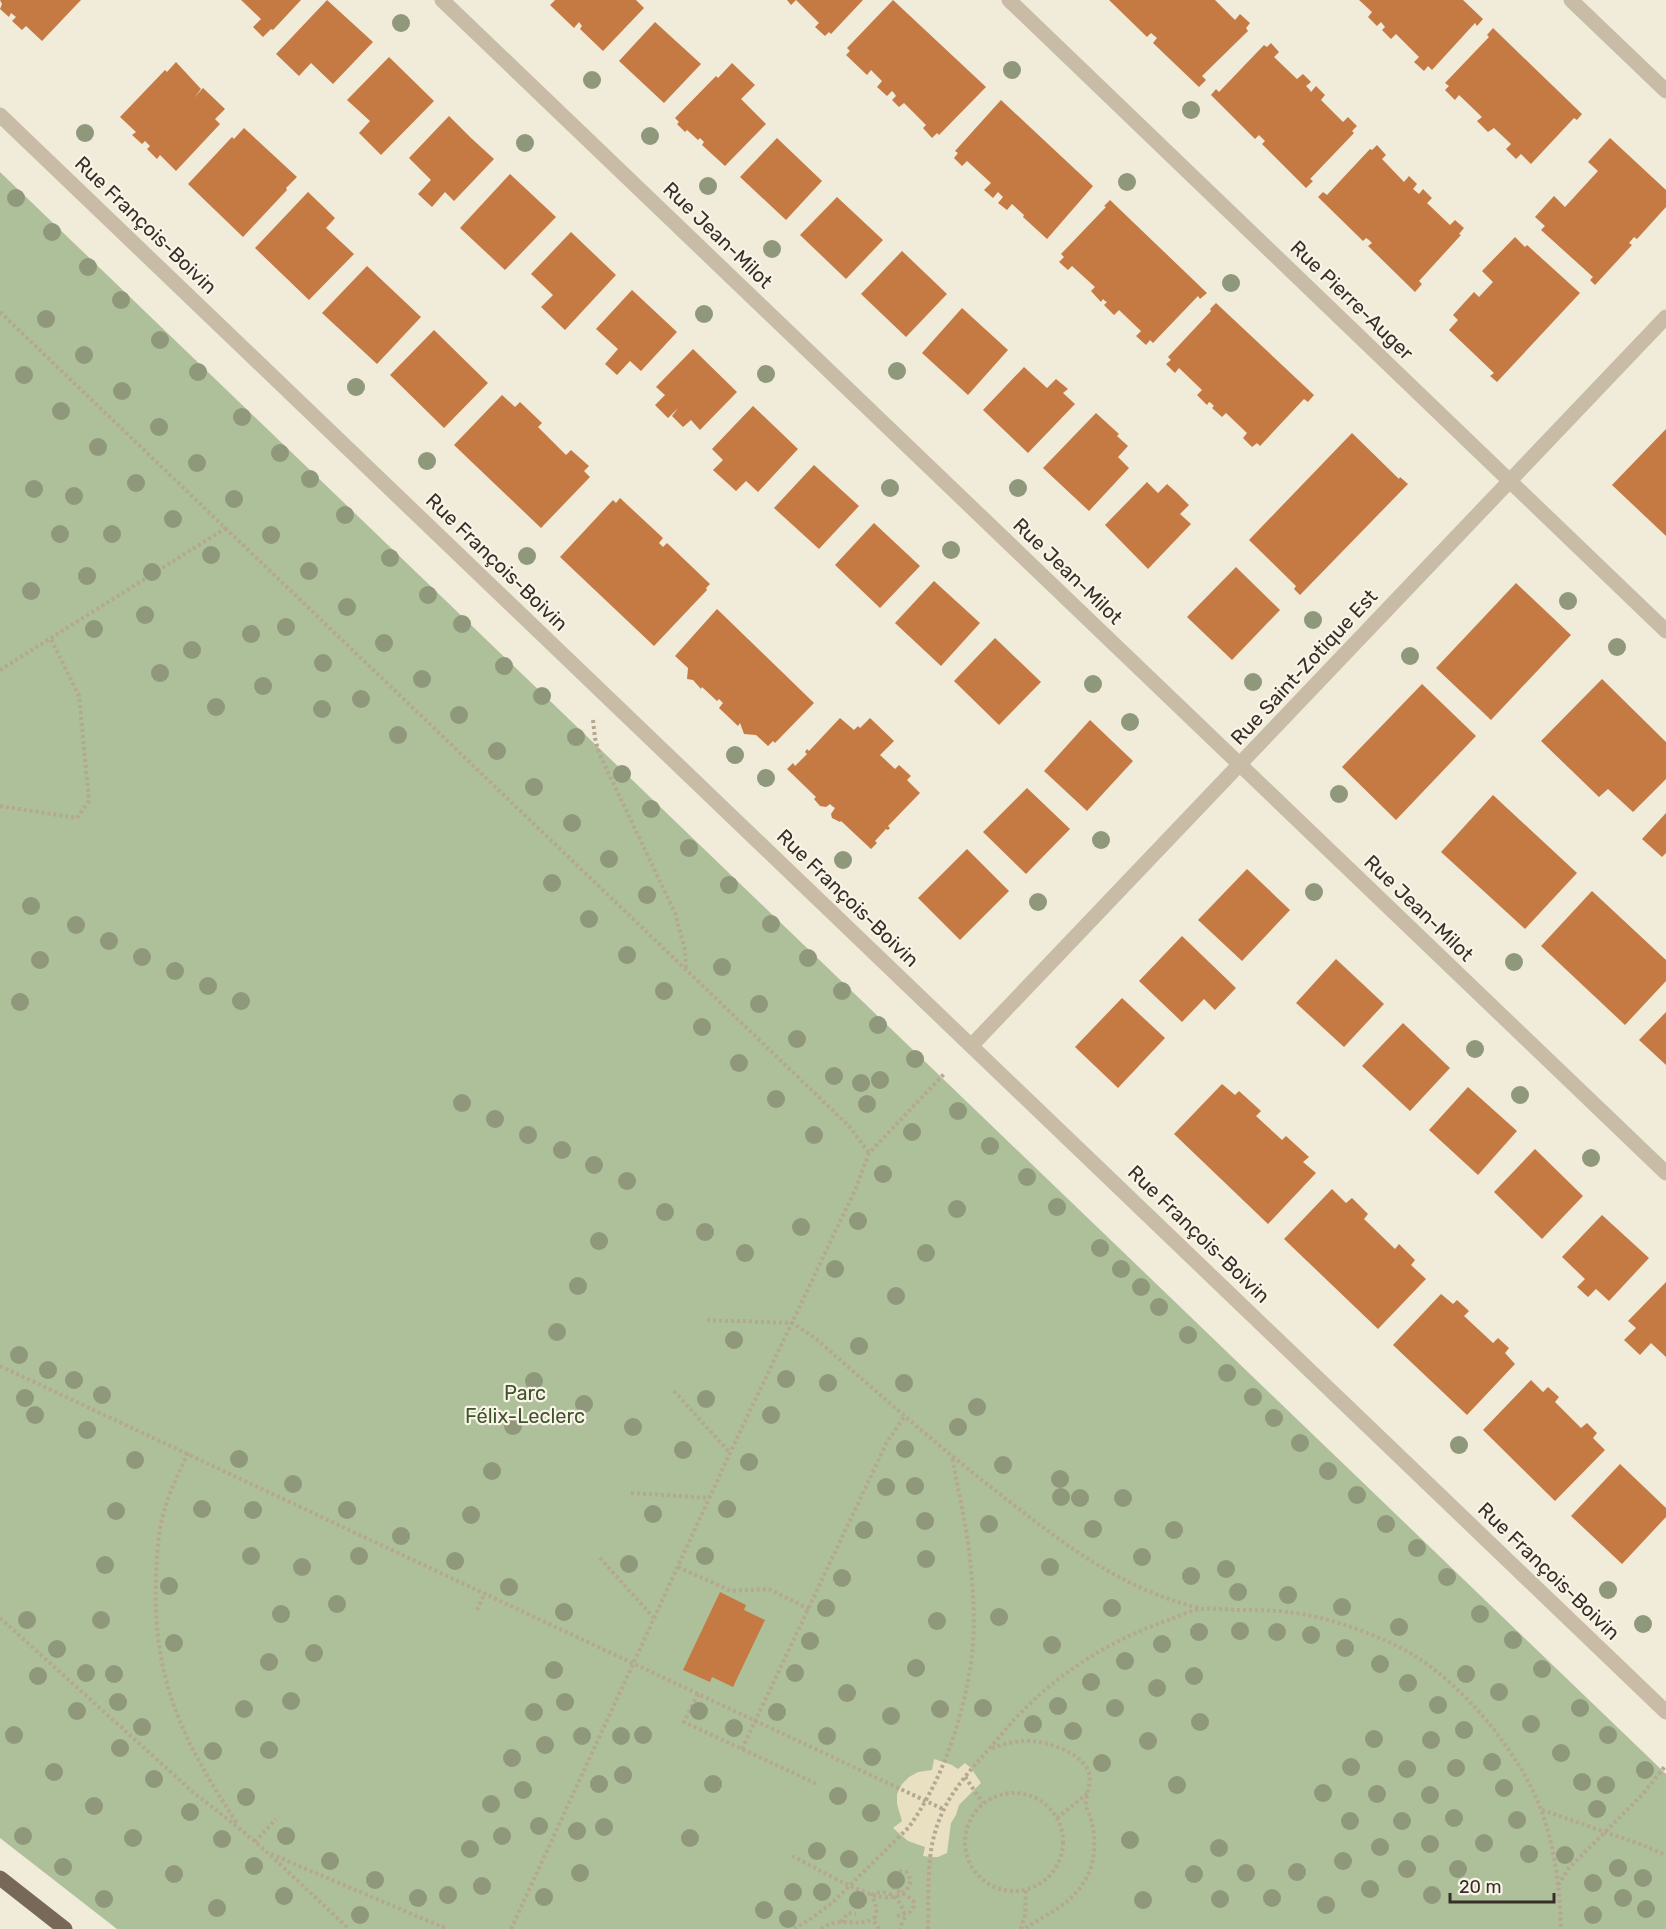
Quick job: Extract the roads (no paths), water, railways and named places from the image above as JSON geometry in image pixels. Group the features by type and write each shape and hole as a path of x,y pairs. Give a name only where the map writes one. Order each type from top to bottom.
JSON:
{"main road":[{"path":"0,1878 65,1929"}],"street":[{"name":"Rue Jean-Milot","path":"442,0 1666,1173"},
{"name":"Rue Pierre-Auger","path":"1010,0 1666,631"},
{"path":"1571,0 1666,92"},
{"name":"Rue François-Boivin","path":"0,115 1666,1712"},
{"name":"Rue Saint-Zotique Est","path":"972,1045 1666,317"}],"park label":[{"name":"Parc Félix-Leclerc","path":"525,1404"}]}
